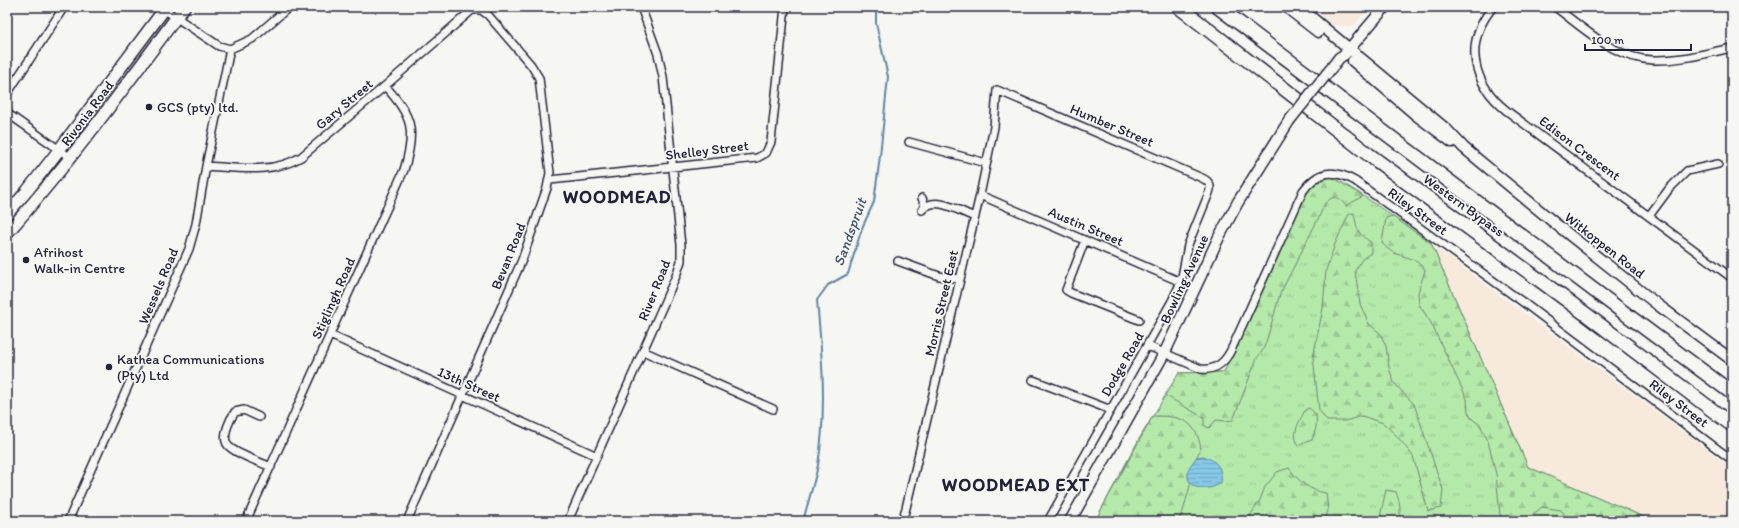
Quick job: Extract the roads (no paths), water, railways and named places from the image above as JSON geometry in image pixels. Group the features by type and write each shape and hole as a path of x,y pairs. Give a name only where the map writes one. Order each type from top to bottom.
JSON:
{"highway":[{"name":"Western Bypass","path":"1179,7 1368,154 1586,315 1732,426"},
{"name":"Western Bypass","path":"1218,7 1596,293 1732,393"}],"main road":[{"name":"Rivonia Road","path":"7,233 42,194 71,158 184,7"},
{"name":"Witkoppen Road","path":"1286,7 1342,54 1446,129 1464,148 1652,300 1732,360"},
{"name":"Witkoppen Road","path":"1299,7 1342,54"},
{"path":"1342,54 1378,7"},
{"path":"1342,54 1385,7"},
{"name":"Rivonia Road","path":"7,214 59,150 164,8"},
{"name":"Bowling Avenue","path":"1070,521 1165,352 1219,237 1260,165 1289,121 1342,54"}],"street":[{"path":"7,94 64,7"},
{"path":"164,8 176,18 219,46 230,49 252,39 289,7"},
{"name":"River Road","path":"568,521 676,276 681,261 681,245 661,63 641,7"},
{"name":"Shelley Street","path":"550,180 758,158 766,153 771,142 785,7"},
{"name":"Edison Crescent","path":"1493,7 1480,27 1475,46 1475,58 1480,79 1492,96 1507,111 1732,278"},
{"path":"1555,7 1607,45 1617,51 1639,59 1666,60 1732,48"},
{"name":"Gary Street","path":"206,166 264,169 295,160 308,152 468,12 477,9"},
{"name":"Bevan Road","path":"407,521 522,260 550,180 539,78 531,66 488,15 477,9"},
{"name":"Wessels Road","path":"68,521 189,249 196,224 206,166 230,49"},
{"name":"Stiglingh Road","path":"246,521 401,179 407,161 411,135 409,119 401,103 385,86"},
{"name":"Morris Street East","path":"902,521 980,196 994,127 997,90"},
{"name":"Humber Street","path":"997,90 1202,178 1210,184 1210,190"},
{"path":"7,113 71,158"},
{"path":"909,142 986,163"},
{"path":"1649,216 1669,188 1687,171 1718,164"},
{"name":"Riley Street","path":"1148,346 1165,352 1201,370 1210,369 1220,364 1232,348 1303,191 1315,178 1326,173 1337,173 1355,181 1524,304 1732,460"},
{"name":"Dodge Road","path":"1048,521 1148,346 1181,282 1188,245 1210,190"},
{"name":"Austin Street","path":"980,196 1181,282"},
{"path":"922,198 924,208 938,203 974,217"},
{"path":"1085,240 1066,290 1139,320"},
{"path":"898,261 939,276 960,280"},
{"name":"13th Street","path":"330,335 597,456"},
{"path":"643,351 773,409"},
{"path":"1033,380 1111,410"},
{"path":"259,417 244,410 238,410 234,413 226,430 226,439 228,445 232,448 271,467"}],"water":[{"path":"1203,456 1215,462 1221,473 1221,483 1210,488 1199,488 1194,486 1190,483 1188,478 1189,467 1197,457"}],"waterway":[{"name":"Sandspruit","path":"803,521 818,465 821,444 823,382 817,300 828,285 848,274 862,228 874,202 888,77 876,23 876,7"}],"place":[{"name":"GCS (pty) ltd.","path":"149,107"},
{"name":"Afrihost Walk-in Centre","path":"26,260"},
{"name":"Kathea Communications (Pty) Ltd","path":"109,367"}],"district":[{"name":"WOODMEAD","path":"617,197"},
{"name":"WOODMEAD EXT","path":"1016,485"}]}
